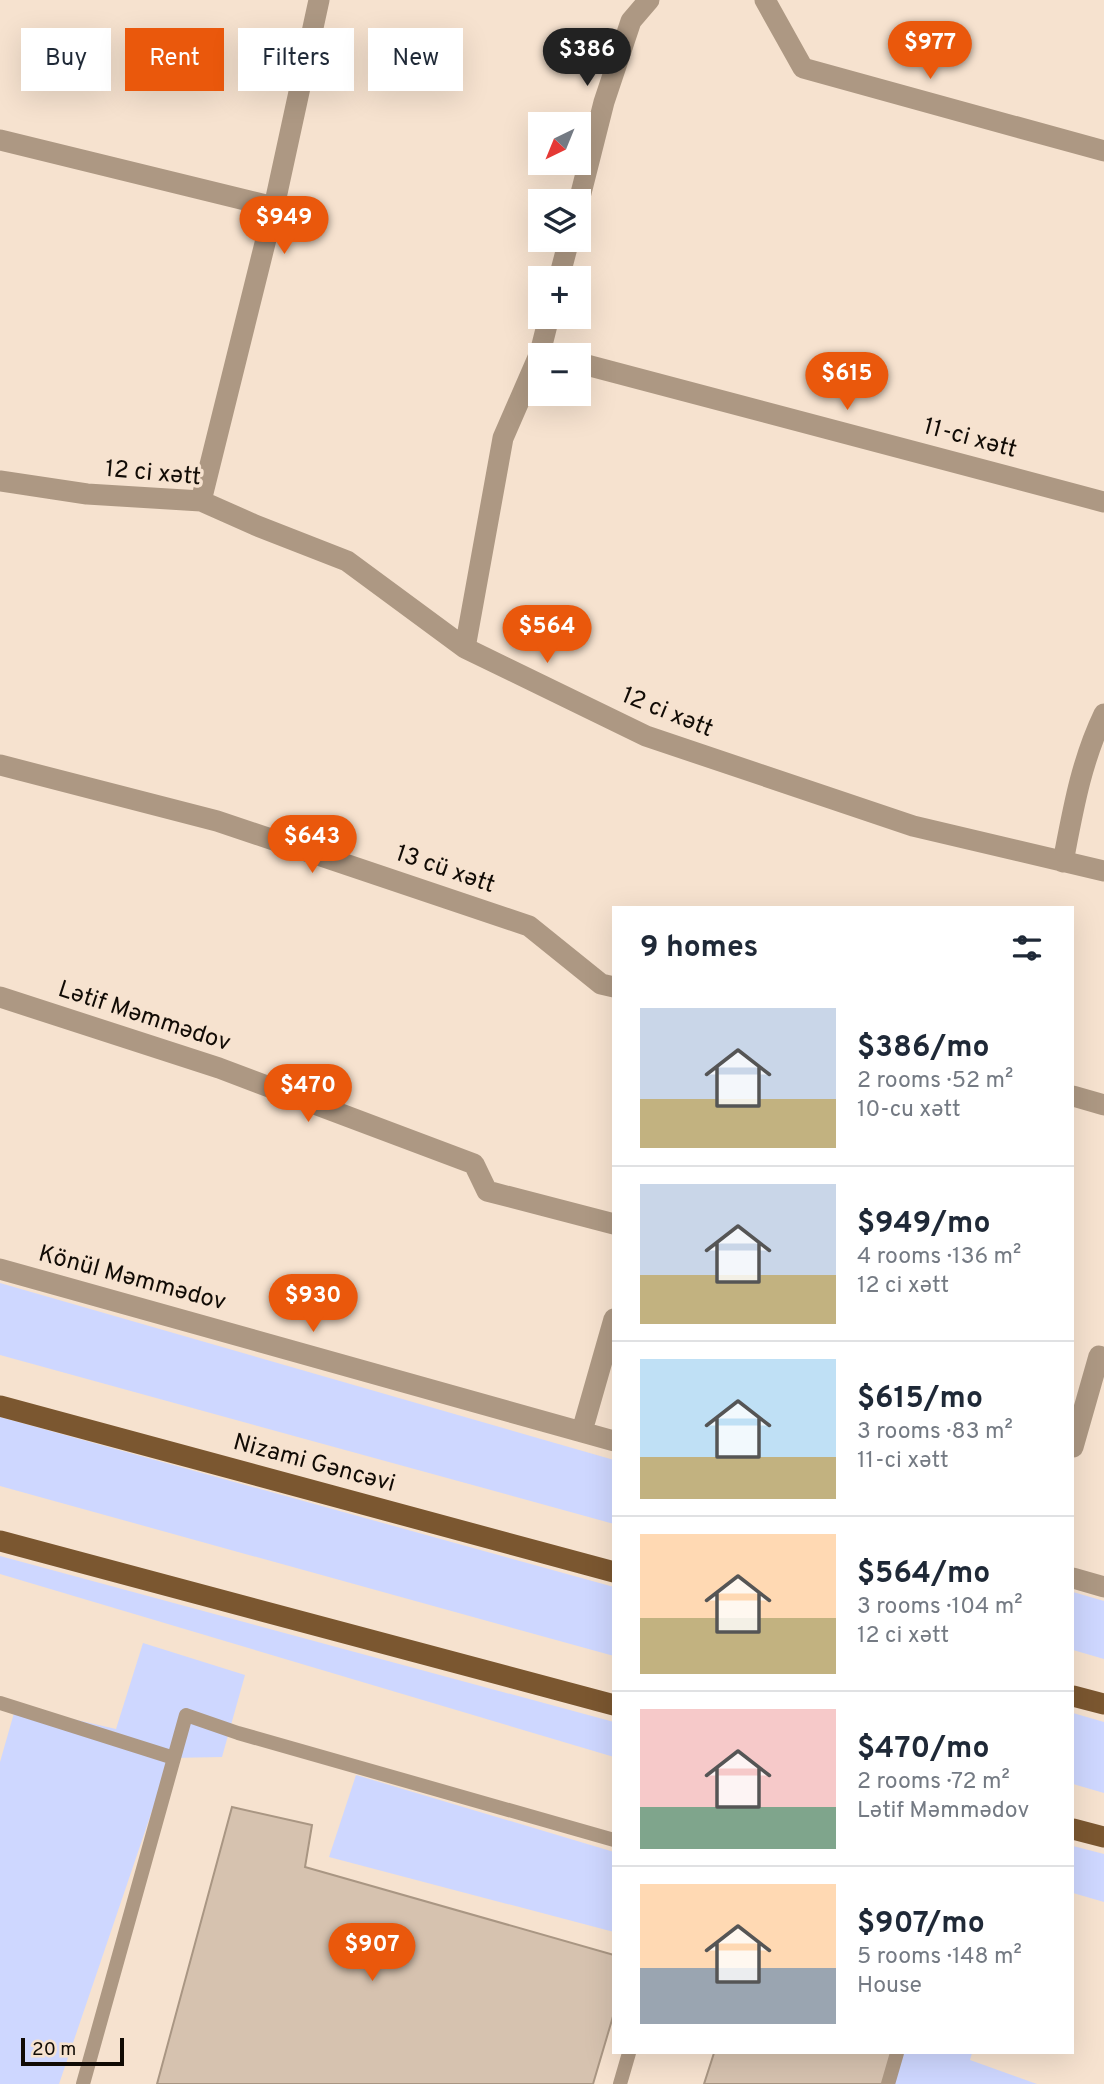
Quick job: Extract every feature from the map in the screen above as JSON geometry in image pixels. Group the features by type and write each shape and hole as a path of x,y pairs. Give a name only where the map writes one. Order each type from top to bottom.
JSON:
{"main road":[{"name":"Nizami Gəncəvi","path":"0,1406 612,1571"},
{"path":"0,1541 612,1705"},
{"path":"1074,1696 1104,1704"},
{"path":"1074,1829 1104,1838"}],"street":[{"path":"201,501 274,207 319,0"},
{"path":"582,189 604,102 631,22 649,0"},
{"path":"765,0 803,68 1104,151"},
{"path":"0,140 274,207"},
{"name":"11-ci xətt","path":"591,366 1104,502"},
{"path":"465,648 503,438 528,387"},
{"name":"12 ci xətt","path":"0,481 88,494 201,501 347,561 465,648 646,736 913,826 1104,872"},
{"path":"1063,862 1077,787 1090,741 1104,714"},
{"name":"13 cü xətt","path":"0,765 217,821 529,926 601,984 612,987"},
{"name":"Lətif Məmmədov","path":"0,997 219,1068 474,1164 487,1191 612,1223"},
{"path":"1074,1096 1104,1105"},
{"name":"Könül Məmmədov","path":"0,1269 612,1440"},
{"path":"582,1431 612,1327"},
{"path":"1074,1444 1099,1356"},
{"path":"1074,1578 1104,1587"}],"lane":[{"path":"0,1703 174,1758"},
{"path":"83,2084 186,1716 612,1839"},
{"path":"620,2084 629,2054"},
{"path":"888,2084 897,2054"}],"shaded area":[{"path":"0,1283 612,1459 612,1523 0,1355"},
{"path":"0,1417 612,1586 612,1655 0,1486"},
{"path":"0,1556 612,1721 612,1756 0,1574"},
{"path":"1074,1592 1104,1601 1104,1659 1074,1650"},
{"path":"143,1643 245,1675 222,1757 170,1758 59,2084 0,2084 0,1762 16,1706 116,1729"},
{"path":"1074,1713 1104,1722 1104,1793 1074,1784"},
{"path":"356,1775 612,1851 612,1931 329,1857"},
{"path":"1074,1846 1104,1854 1104,1902 1074,1893"},
{"path":"901,2054 972,2054 970,2060 1037,2084 893,2084"}],"building":[{"path":"232,1807 312,1825 305,1867 612,1954 612,2020 593,2084 157,2084"},
{"path":"714,2054 893,2054 884,2084 704,2084"}]}
